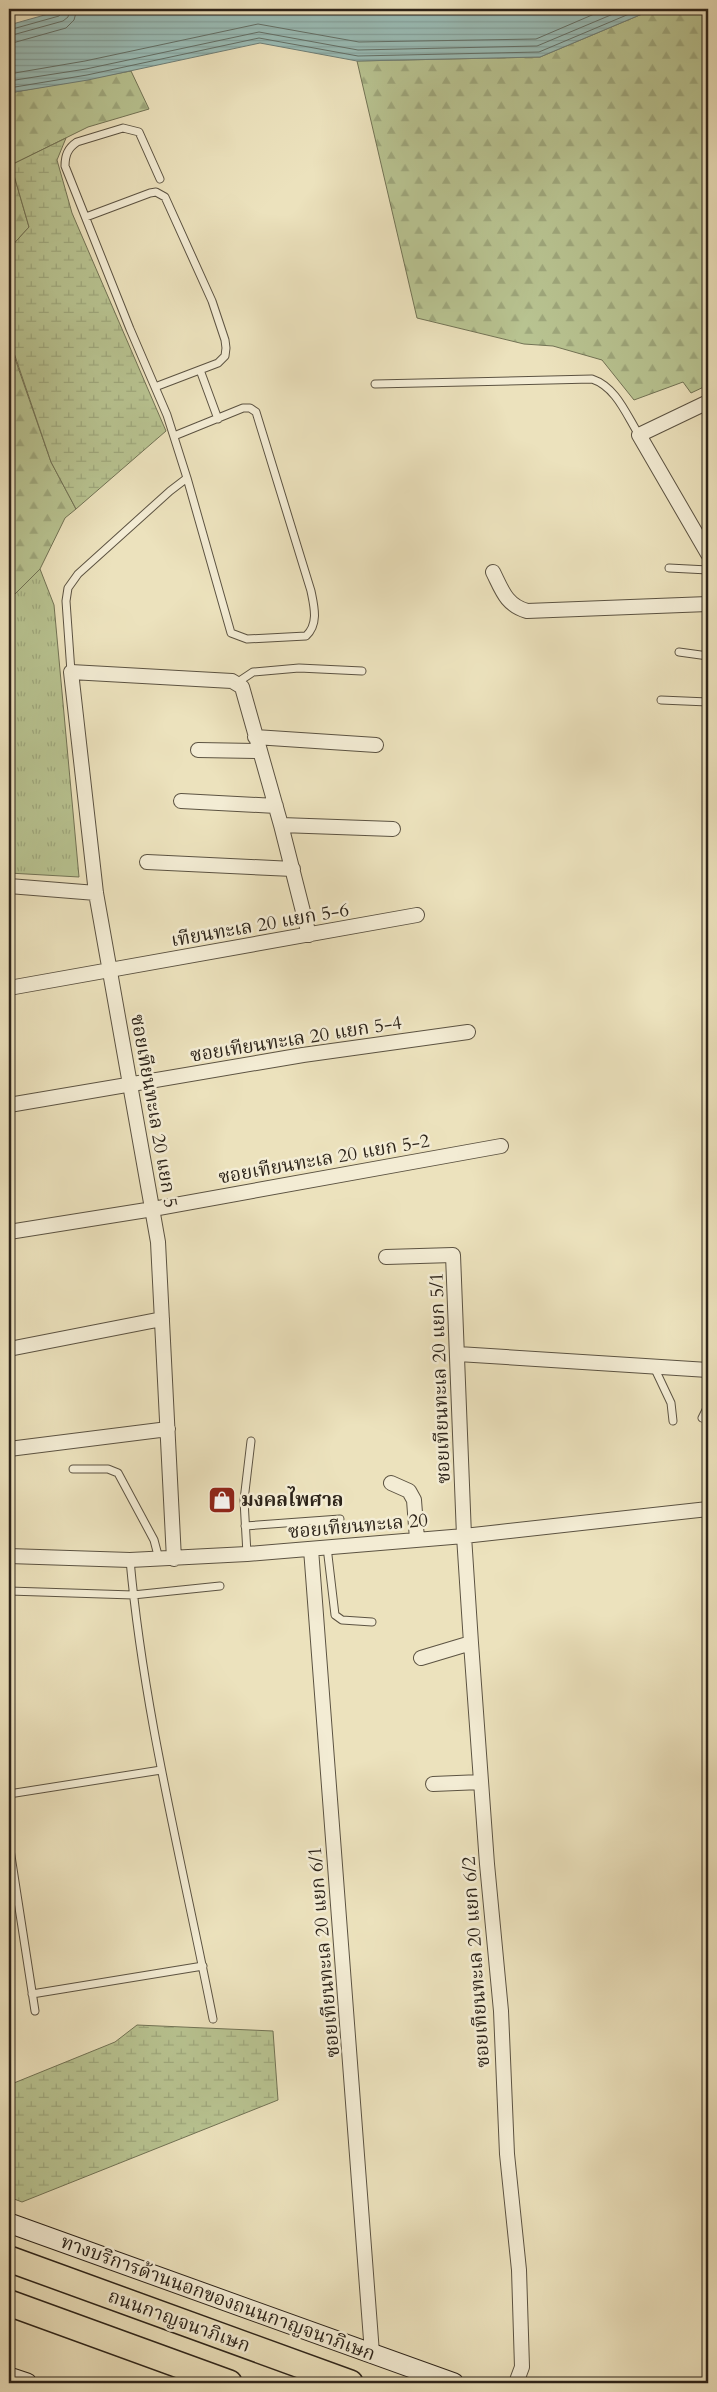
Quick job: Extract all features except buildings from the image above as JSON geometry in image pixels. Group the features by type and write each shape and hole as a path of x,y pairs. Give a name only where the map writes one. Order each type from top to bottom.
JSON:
{"highway":[{"name":"ถนนกาญจนาภิเษก","path":"9,2259 350,2383"},
{"path":"9,2304 229,2383"}],"main road":[{"name":"ทางบริการด้านนอกของถนนกาญจนาภิเษก","path":"9,2223 454,2383"},
{"path":"9,2377 27,2383"}],"street":[{"path":"708,402 639,435 708,554"},
{"path":"493,572 509,602 517,608 528,611 708,604"},
{"path":"71,672 238,682 248,700 255,737 276,806 309,935"},
{"name":"ซอยเทียนทะเล 20 แยก 5","path":"71,672 96,893 158,1242 174,1559"},
{"path":"255,737 376,745"},
{"path":"198,750 259,751"},
{"path":"181,801 276,806"},
{"path":"281,825 393,829"},
{"path":"146,862 293,869"},
{"path":"9,886 96,893"},
{"name":"เทียนทะเล 20 แยก 5-6","path":"9,988 417,915"},
{"name":"ซอยเทียนทะเล 20 แยก 5-4","path":"9,1105 303,1055 468,1032"},
{"name":"ซอยเทียนทะเล 20 แยก 5-2","path":"9,1232 153,1209 500,1146"},
{"name":"ซอยเทียนทะเล 20 แยก 5/1","path":"386,1257 453,1255 464,1536"},
{"path":"9,1349 162,1319"},
{"path":"458,1354 708,1370"},
{"path":"9,1449 168,1429"},
{"path":"391,1482 409,1491 414,1500 417,1539"},
{"name":"ซอยเทียนทะเล 20","path":"9,1556 130,1560 247,1554 464,1536 708,1508"},
{"name":"ซอยเทียนทะเล 20 แยก 6/2","path":"464,1536 481,1782 501,2012 507,2154 519,2270 522,2367 516,2383"},
{"name":"ซอยเทียนทะเล 20 แยก 6/1","path":"311,1548 372,2353"},
{"path":"421,1658 471,1643"},
{"path":"432,1784 481,1782"}],"lane":[{"path":"160,179 139,132 133,129 123,128 77,142 68,152 65,166 174,436 231,633 247,639 306,636 311,631 314,622 315,613 311,591 256,412 250,408 244,408 174,436"},
{"path":"86,217 150,193 156,192 165,197 212,300 225,340 225,356 218,363 155,387"},
{"path":"200,370 218,419"},
{"path":"375,384 592,379 604,383 615,395 639,435"},
{"path":"71,672 66,623 68,588 78,574 187,478"},
{"path":"669,568 708,570"},
{"path":"680,652 708,656"},
{"path":"238,682 253,672 262,671 299,668 362,671"},
{"path":"660,700 708,702"},
{"path":"654,1367 671,1403 673,1422"},
{"path":"702,1418 708,1406"},
{"path":"247,1554 244,1500 251,1441"},
{"path":"73,1469 108,1469 118,1472 154,1540 160,1559"},
{"path":"244,1526 340,1519"},
{"path":"326,1547 335,1615 342,1620 372,1622"},
{"path":"130,1560 133,1595 161,1770 213,2019"},
{"path":"9,1591 133,1595 220,1586"},
{"path":"9,1794 161,1770"},
{"path":"9,1843 35,2011"},
{"path":"32,1994 203,1966"}],"green space":[{"path":"654,9 703,9 708,85 708,385 691,393 683,382 634,400 602,360 553,346 524,344 417,318 357,61 540,57"},
{"path":"131,71 149,109 88,127 11,165 29,227 9,249 9,93"},
{"path":"66,138 57,160 72,213 166,431 76,509 51,462 13,350 9,351 9,249 29,227 11,165"},
{"path":"12,350 51,462 76,509 65,518 40,569 9,600 9,508 11,505 9,496 9,351"},
{"path":"40,569 54,605 79,877 9,873 9,600"},
{"path":"137,2025 273,2031 278,2100 22,2202 9,2197 9,2085 115,2042"}],"water":[{"path":"66,9 654,9 540,57 357,61 260,43 88,80 9,93 9,25"}],"place":[{"name":"มงคลไพศาล","path":"222,1500"}]}
